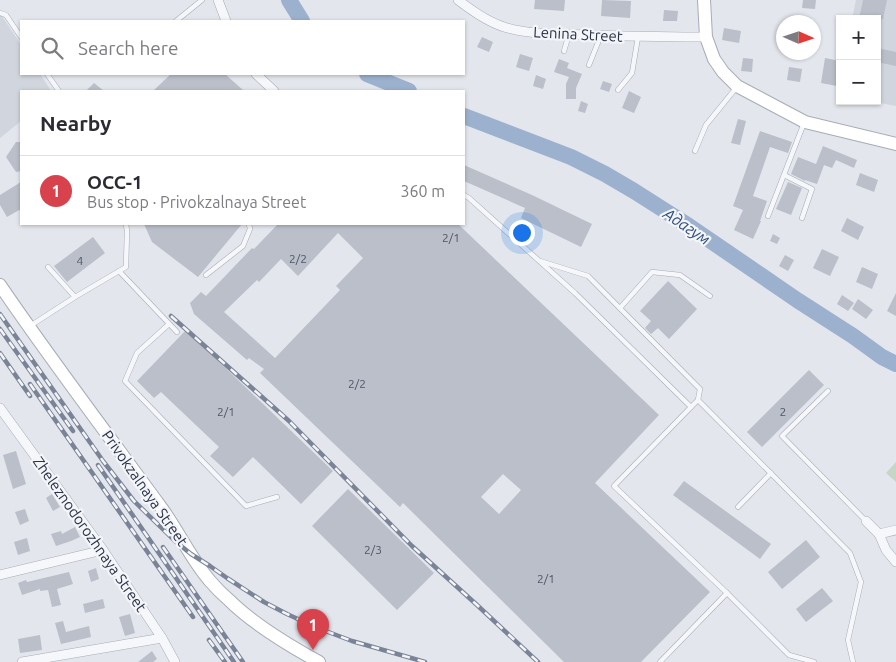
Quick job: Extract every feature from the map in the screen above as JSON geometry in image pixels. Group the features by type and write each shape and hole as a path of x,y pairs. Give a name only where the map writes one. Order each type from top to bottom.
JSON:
{"main road":[{"path":"704,0 706,37 714,60 737,86 805,122 896,144"},
{"name":"Privokzalnaya Street","path":"0,285 167,516 209,580 230,602 246,615 319,662"}],"street":[{"path":"218,0 226,20"},
{"name":"Lenina Street","path":"458,0 472,10 504,27 528,32 638,37 706,37"},
{"path":"257,75 273,90"},
{"name":"Zheleznodorozhnaya Street","path":"0,408 103,550 162,638 175,662"},
{"path":"866,522 879,534 886,550 896,562"},
{"path":"879,534 896,530"},
{"path":"0,575 103,550"},
{"path":"22,662 162,638"}],"lane":[{"path":"177,20 202,0"},
{"path":"0,13 6,15 20,36"},
{"path":"564,51 569,34"},
{"path":"589,66 601,35"},
{"path":"618,90 632,73 638,37"},
{"path":"48,75 58,90"},
{"path":"694,152 706,125 737,86"},
{"path":"768,216 805,122"},
{"path":"784,175 812,189 802,218"},
{"path":"465,196 575,293 690,407"},
{"path":"29,327 126,266 126,225"},
{"path":"206,275 243,246 250,229 249,225"},
{"path":"539,261 588,276 700,389 698,400 614,486 727,593 789,655 814,662"},
{"path":"48,267 75,297"},
{"path":"119,271 177,332"},
{"path":"620,308 652,272 680,275 710,296"},
{"path":"169,324 137,352 125,381 246,506 277,497"},
{"path":"828,391 782,436 866,522"},
{"path":"698,400 850,553 861,582 848,640 853,662"},
{"path":"738,507 771,473"},
{"path":"660,662 727,593"}],"shaded area":[{"path":"856,0 896,0 896,106 881,103 881,15 853,15"},
{"path":"0,13 20,43 20,75 41,75 50,90 20,90 20,122 0,138"}],"green space":[{"path":"896,462 896,482 886,473"}],"building":[{"path":"535,0 565,0 564,11 534,9"},
{"path":"602,0 631,1 630,18 601,16"},
{"path":"803,0 816,0 815,9 802,8"},
{"path":"863,0 887,0 883,19 881,19 881,15 860,15"},
{"path":"664,10 678,11 677,21 663,21"},
{"path":"724,28 741,31 739,43 722,40"},
{"path":"482,37 493,42 489,52 477,47"},
{"path":"881,49 896,52 896,66 881,63"},
{"path":"520,54 533,58 529,71 516,67"},
{"path":"743,58 753,59 752,72 741,71"},
{"path":"825,58 836,60 836,86 821,83"},
{"path":"559,59 569,63 567,68 582,74 576,88 576,99 566,99 566,84 569,77 554,72"},
{"path":"789,67 802,69 800,82 787,80"},
{"path":"170,75 226,75 243,90 154,90"},
{"path":"536,75 546,79 543,89 533,86"},
{"path":"603,81 612,84 609,92 600,89"},
{"path":"94,83 103,90 87,90"},
{"path":"629,91 641,97 634,113 622,108"},
{"path":"581,101 588,104 585,113 578,111"},
{"path":"738,119 746,121 740,145 731,143"},
{"path":"760,131 792,142 788,153 770,147 753,196 767,201 753,239 734,230 743,210 733,206"},
{"path":"16,142 20,142 20,171 16,172 6,157"},
{"path":"823,146 857,160 854,168 836,160 832,168 824,165 817,184 805,181 791,174 798,157 816,164"},
{"path":"465,165 592,224 581,247 521,218 525,208 465,181"},
{"path":"860,173 878,180 874,192 856,185"},
{"path":"788,182 802,188 791,215 776,209"},
{"path":"20,183 20,210 7,217 0,205 0,195"},
{"path":"847,218 864,227 858,240 841,231"},
{"path":"144,225 241,225 198,277 152,242"},
{"path":"277,225 459,225 659,415 595,483 710,592 641,662 564,662 403,503 400,507 260,373 264,369 249,358 247,360 194,314 190,303 201,292 206,296 252,248 254,249","holes":["338,233 363,258 336,286 340,290 275,358 224,312 257,280 259,282 281,259 298,276","503,474 521,490 499,514 481,497"]},
{"path":"773,234 780,238 777,244 770,241"},
{"path":"93,237 105,253 67,282 54,266"},
{"path":"822,249 839,257 830,276 813,268"},
{"path":"785,255 794,260 788,271 779,266"},
{"path":"862,267 878,274 872,289 856,282"},
{"path":"668,281 697,309 669,339 658,328 651,334 645,328 651,321 640,311"},
{"path":"896,293 896,316 887,311"},
{"path":"842,295 854,303 848,311 837,304"},
{"path":"858,299 873,310 866,319 852,309"},
{"path":"186,330 333,471 301,504 253,457 233,477 210,456 219,447 161,392 154,398 137,381"},
{"path":"809,370 824,385 762,447 747,432"},
{"path":"16,451 26,484 13,489 3,455"},
{"path":"684,481 771,544 760,559 673,495"},
{"path":"348,489 434,573 397,610 312,526"},
{"path":"52,494 60,507 53,511 46,498"},
{"path":"25,509 29,521 20,525 15,512"},
{"path":"75,527 80,537 56,546 51,534 61,531 62,534"},
{"path":"27,538 30,551 18,555 14,542"},
{"path":"806,540 820,557 782,589 768,572"},
{"path":"96,568 99,579 91,582 88,571"},
{"path":"69,572 73,584 57,589 61,605 52,607 48,590 40,591 40,589 22,595 18,583"},
{"path":"822,588 833,601 806,622 796,609"},
{"path":"103,599 105,608 85,613 83,604"},
{"path":"130,614 135,633 125,636 119,617"},
{"path":"63,621 66,632 89,626 91,637 61,644 55,623"},
{"path":"40,635 42,650 20,653 18,639"},
{"path":"152,651 157,659 153,662 138,662"}],"waterway":[{"name":"Адагум","path":"289,0 301,20"},
{"name":"Адагум","path":"369,75 407,90"},
{"name":"Адагум","path":"465,116 571,157 605,174 689,226 882,357 896,364"}],"railway":[{"path":"0,314 103,461 134,501 175,541 227,578 264,602 287,614 352,641 425,662"},
{"path":"171,316 289,421 412,546 538,662"},
{"path":"0,329 73,431"},
{"path":"0,353 30,396"},
{"path":"30,384 193,617"},
{"path":"98,465 234,662"},
{"path":"163,547 243,662"},
{"path":"209,640 225,662"}],"place":[{"name":"ОСС-1","path":"313,650"}]}
